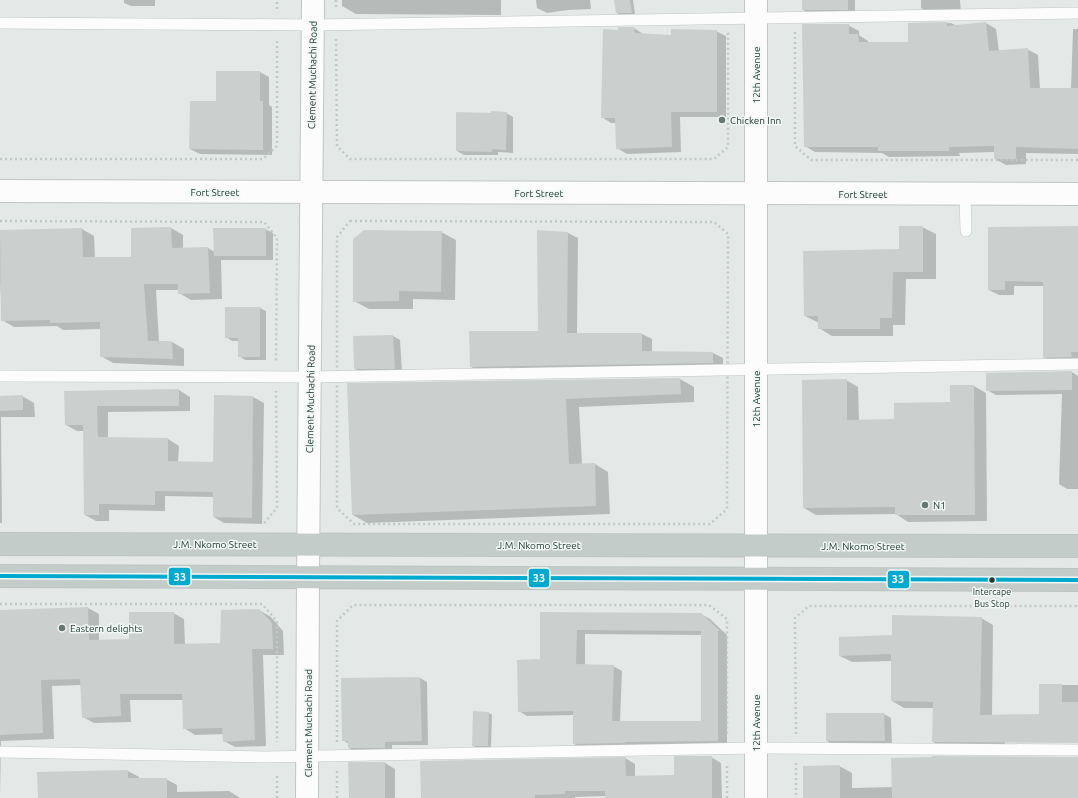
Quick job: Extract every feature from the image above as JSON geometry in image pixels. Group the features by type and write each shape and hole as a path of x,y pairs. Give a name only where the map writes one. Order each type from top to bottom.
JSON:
{"highway":[{"name":"J.M. Nkomo Street","path":"0,544 1078,546"},
{"path":"0,576 1078,580"}],"street":[{"name":"Clement Muchachi Road","path":"308,798 308,545 313,0"},
{"name":"12th Avenue","path":"756,9 756,798"},
{"name":"Fort Street","path":"0,191 1078,194"}],"lane":[{"path":"0,23 336,25 728,19 756,9 795,18 1078,13"},
{"path":"965,194 966,231"},
{"path":"0,376 310,376 1078,364"},
{"path":"0,752 308,757 756,748 1078,750"}],"path":[{"path":"0,159 263,159 277,146 276,0"},
{"path":"336,0 336,146 350,159 714,159 728,147 728,19"},
{"path":"795,18 795,146 811,160 1078,160"},
{"path":"0,604 262,604 277,621 277,798"},
{"path":"337,798 337,621 353,605 709,605 727,619 727,798"},
{"path":"796,798 795,618 809,606 1078,606"}],"building":[{"path":"614,0 630,0 632,13 616,13"},
{"path":"802,0 848,0 848,10 802,10"},
{"path":"947,22 947,26 986,22 989,51 1028,48 1030,88 1078,88 1078,149 1016,147 1016,159 994,159 994,146 949,147 949,151 878,151 878,147 804,147 802,24 849,24 849,34 858,34 859,42 908,42 908,23"},
{"path":"618,27 634,27 635,33 671,35 671,29 717,30 717,112 671,112 672,147 616,149 615,118 601,118 603,29 618,30"},
{"path":"216,71 260,71 260,101 263,101 263,150 189,149 190,101 216,101"},
{"path":"491,111 507,112 506,150 492,149 492,152 456,151 456,112 491,113"},
{"path":"899,226 923,226 923,272 893,272 892,318 880,318 880,329 818,329 818,316 804,316 803,251 899,249"},
{"path":"1078,226 1078,352 1071,352 1072,357 1043,358 1043,282 1005,281 1005,290 988,290 988,227"},
{"path":"171,227 172,248 208,247 210,293 178,294 178,284 144,284 148,341 172,341 173,359 100,357 100,322 50,323 50,320 1,321 0,230 82,228 83,257 131,257 131,228"},
{"path":"213,228 266,228 266,256 214,256"},
{"path":"364,230 442,231 441,292 399,291 399,301 353,302 353,239"},
{"path":"537,230 568,232 567,333 642,333 642,351 713,352 713,363 470,367 469,331 538,331"},
{"path":"225,307 260,307 260,357 238,357 238,338 225,338"},
{"path":"393,335 395,369 354,369 353,336"},
{"path":"1072,371 1072,390 986,391 986,373"},
{"path":"680,378 681,394 566,399 569,464 595,463 596,506 352,515 347,383"},
{"path":"847,379 847,420 894,419 894,403 950,402 950,385 974,385 975,515 895,515 895,507 803,508 802,380"},
{"path":"179,389 179,406 97,406 98,437 168,438 168,461 213,462 214,395 253,396 252,518 213,517 213,492 155,491 155,505 99,504 99,515 84,515 83,425 65,425 64,391"},
{"path":"23,395 23,410 0,411 0,396"},
{"path":"88,607 89,640 129,639 129,612 174,612 174,644 220,643 221,610 259,609 272,623 273,649 252,649 255,740 223,742 222,728 183,729 182,694 120,694 121,716 82,718 80,679 41,680 43,733 0,735 0,610"},
{"path":"540,612 701,613 720,631 718,631 718,741 573,744 573,711 518,712 517,660 540,659","holes":["577,630 701,631 701,721 612,721 614,665 576,664"]},
{"path":"892,615 982,617 980,715 1039,714 1039,684 1062,684 1062,702 1078,702 1078,743 932,742 933,702 891,701 891,654 839,656 839,637 892,635"},
{"path":"420,677 422,741 385,742 385,748 348,748 348,741 342,741 341,678"},
{"path":"473,711 489,712 488,746 472,746"},
{"path":"826,713 884,713 885,741 826,741"},
{"path":"674,756 712,756 712,798 605,798 605,791 565,791 565,794 535,795 535,798 421,798 420,761 625,757 626,776 674,775"},
{"path":"932,756 1078,757 1078,798 892,798 891,758"},
{"path":"348,762 385,762 385,798 349,798"},
{"path":"840,765 840,798 803,798 803,766"},
{"path":"128,770 128,778 167,778 167,798 38,798 37,772"}],"transit line":[{"name":"33","path":"0,576 1078,580"}],"place":[{"name":"Chicken Inn","path":"722,120"},
{"name":"N1","path":"925,505"},
{"name":"Intercape Bus Stop","path":"992,580"},
{"name":"Eastern delights","path":"62,628"}]}
